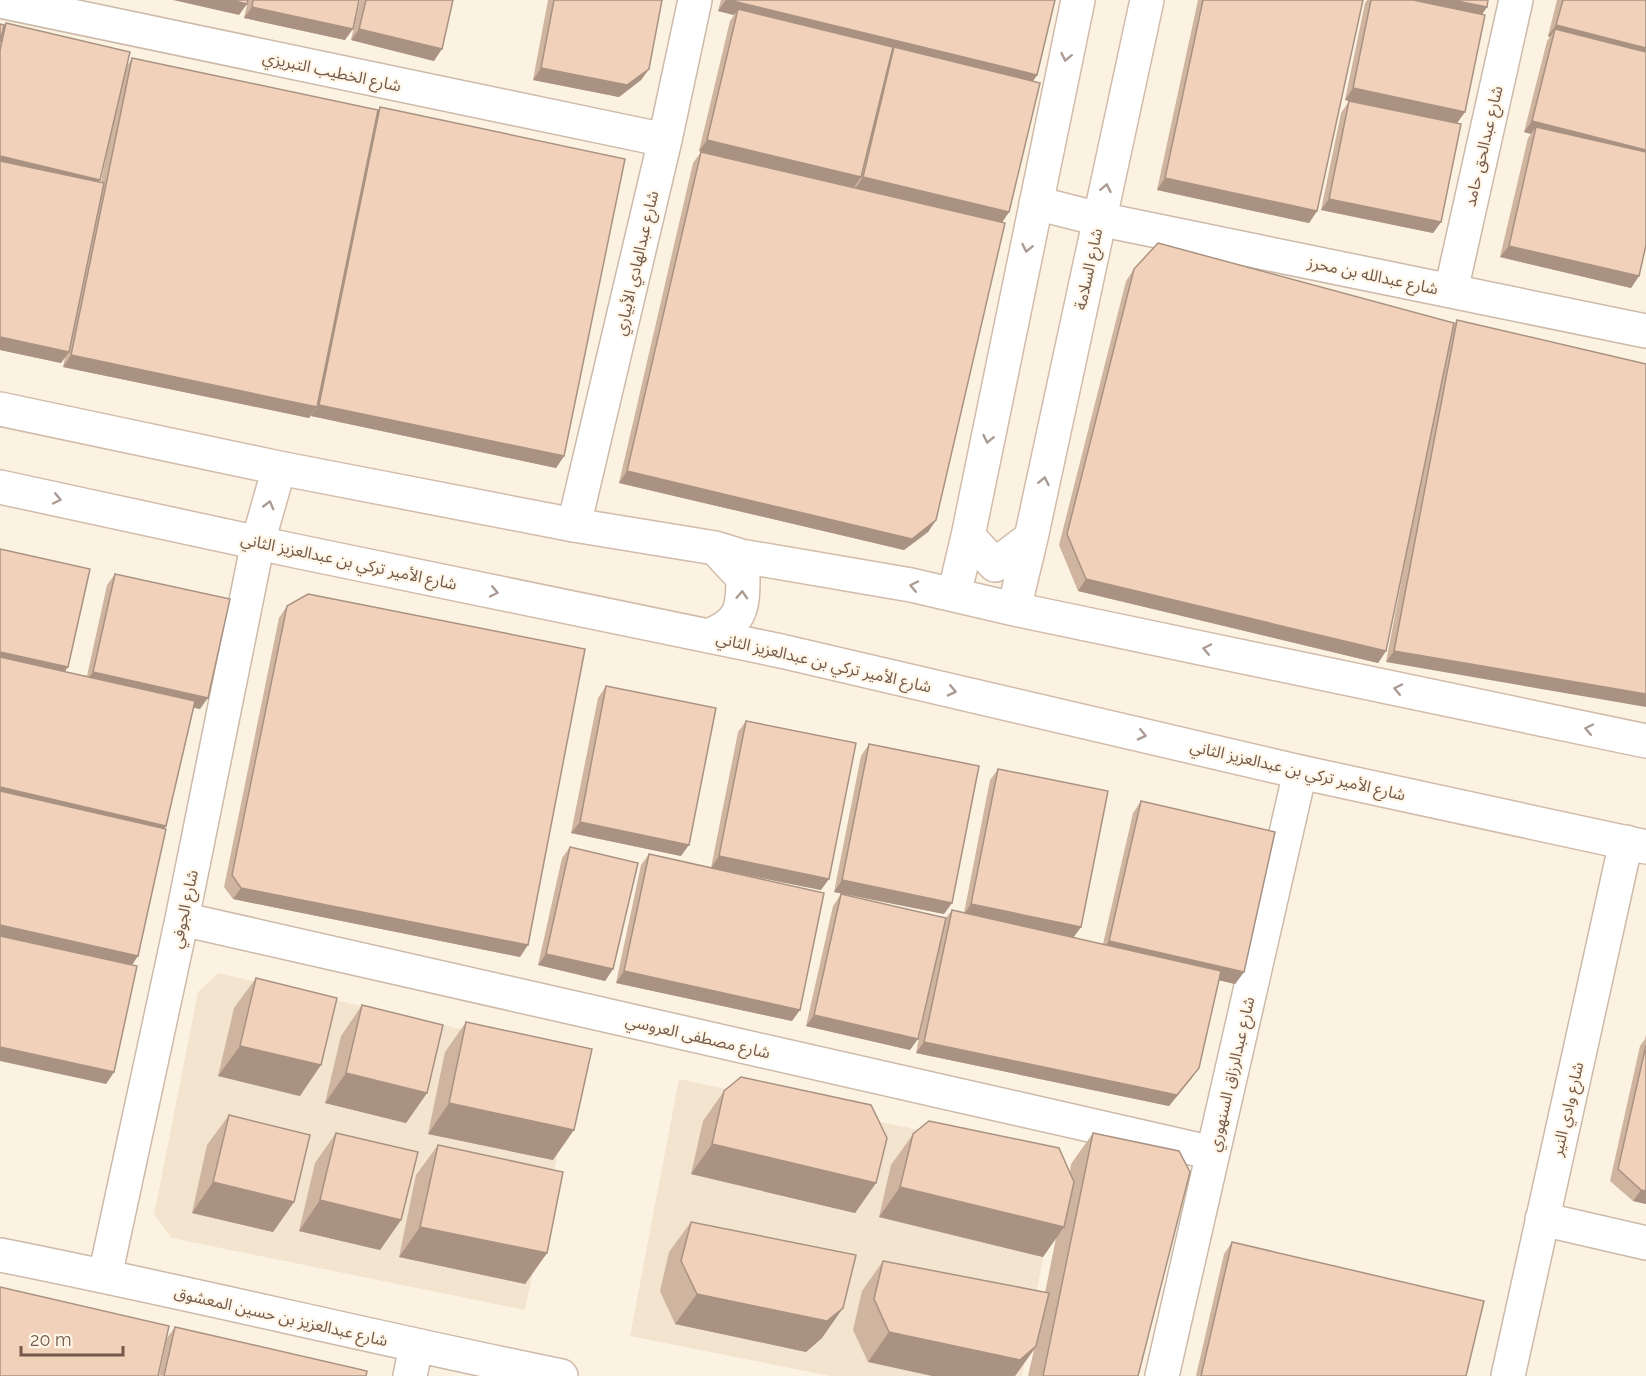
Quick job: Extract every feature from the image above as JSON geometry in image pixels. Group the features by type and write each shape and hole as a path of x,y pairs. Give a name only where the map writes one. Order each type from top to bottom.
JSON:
{"street":[{"name":"شارع عبدالهادي الأبياري","path":"574,525 665,140 695,0"},
{"path":"954,595 1078,0"},
{"name":"شارع السلامة","path":"1014,609 1147,0"},
{"name":"شارع عبدالحق حامد","path":"1451,291 1516,0"},
{"name":"شارع الخطيب التبريزي","path":"0,2 665,140"},
{"name":"شارع عبدالله بن محرز","path":"1036,203 1099,219 1646,331"},
{"path":"0,409 279,468 574,525 715,548 741,556 911,585 1014,609 1646,741"},
{"name":"شارع الجوفي","path":"105,1276 182,919 258,542 279,468"},
{"name":"شارع الأمير تركي بن عبدالعزيز الثاني","path":"0,487 781,651 1300,772 1636,845"},
{"path":"968,536 995,565 1031,538"},
{"path":"708,636 723,630 733,622 741,609 743,596 743,578 715,548"},
{"name":"شارع عبدالرزاق السنهوري","path":"1162,1376 1300,772"},
{"name":"شارع وادي النير","path":"1508,1376 1542,1219 1636,845"},
{"name":"شارع مصطفى العروسي","path":"182,919 1213,1153"},
{"path":"1542,1219 1646,1243"},
{"name":"شارع عبدالعزيز بن حسين المعشوق","path":"0,1255 105,1276 413,1361 561,1376"}],"shaded area":[{"path":"218,973 578,1056 525,1310 172,1238 154,1215 198,992"},
{"path":"679,1079 1060,1160 1022,1376 830,1376 630,1336"}],"building":[{"path":"231,0 248,0 247,4"},
{"path":"253,0 359,0 353,29 252,7"},
{"path":"366,0 453,0 442,49 359,29"},
{"path":"554,0 662,0 649,69 627,85 541,68"},
{"path":"729,0 1055,0 1037,75"},
{"path":"1203,0 1363,0 1317,211 1165,178"},
{"path":"1371,0 1413,0 1485,15 1465,112 1353,88"},
{"path":"1452,0 1488,0 1487,7"},
{"path":"1563,0 1646,0 1646,48 1556,25"},
{"path":"738,9 893,47 861,177 707,140"},
{"path":"6,23 130,52 100,180 0,156 0,50"},
{"path":"0,24 4,25 0,42"},
{"path":"1555,29 1646,52 1646,150 1532,121"},
{"path":"894,47 1040,83 1009,212 863,177"},
{"path":"132,58 378,110 317,407 71,355"},
{"path":"1349,101 1461,124 1441,222 1329,199"},
{"path":"380,107 625,159 564,456 319,405"},
{"path":"1536,127 1646,152 1646,245 1639,276 1509,246"},
{"path":"701,152 1005,223 936,520 912,539 627,471"},
{"path":"0,161 104,183 69,352 0,337"},
{"path":"1158,243 1454,323 1386,651 1086,579 1067,534 1134,269"},
{"path":"1457,320 1646,364 1646,694 1394,651"},
{"path":"0,549 90,569 68,667 0,652"},
{"path":"115,574 230,599 208,698 93,672"},
{"path":"308,594 585,649 528,945 241,888 232,875 287,606"},
{"path":"0,657 195,701 166,826 0,787"},
{"path":"606,686 716,708 689,845 580,822"},
{"path":"746,721 856,743 829,879 719,856"},
{"path":"869,744 979,766 952,903 842,880"},
{"path":"998,769 1108,791 1081,927 971,904"},
{"path":"0,791 166,829 138,956 0,925"},
{"path":"1141,801 1275,832 1244,972 1109,941"},
{"path":"570,847 638,863 613,969 546,954"},
{"path":"649,854 824,893 800,1010 624,971"},
{"path":"841,894 946,918 918,1039 814,1015"},
{"path":"952,910 1221,971 1199,1068 1177,1095 924,1042"},
{"path":"0,936 137,966 114,1072 0,1047"},
{"path":"256,978 337,998 321,1065 240,1046"},
{"path":"362,1005 443,1025 427,1093 346,1073"},
{"path":"466,1022 592,1049 574,1130 449,1103"},
{"path":"1646,1045 1646,1191 1641,1190 1618,1169"},
{"path":"741,1077 871,1105 887,1138 876,1183 712,1144 724,1091"},
{"path":"229,1115 310,1135 294,1202 213,1182"},
{"path":"929,1121 1059,1148 1074,1182 1064,1227 900,1187 913,1134"},
{"path":"336,1133 418,1152 401,1220 320,1200"},
{"path":"1093,1133 1179,1151 1190,1172 1138,1376 1043,1376"},
{"path":"438,1145 563,1172 547,1253 420,1227"},
{"path":"691,1222 856,1255 843,1308 827,1321 697,1294 681,1261"},
{"path":"1232,1242 1484,1301 1466,1376 1201,1376"},
{"path":"883,1261 1049,1293 1036,1346 1020,1360 889,1332 874,1299"},
{"path":"0,1287 169,1326 158,1376 0,1376"},
{"path":"175,1327 367,1371 366,1376 164,1376"}]}
